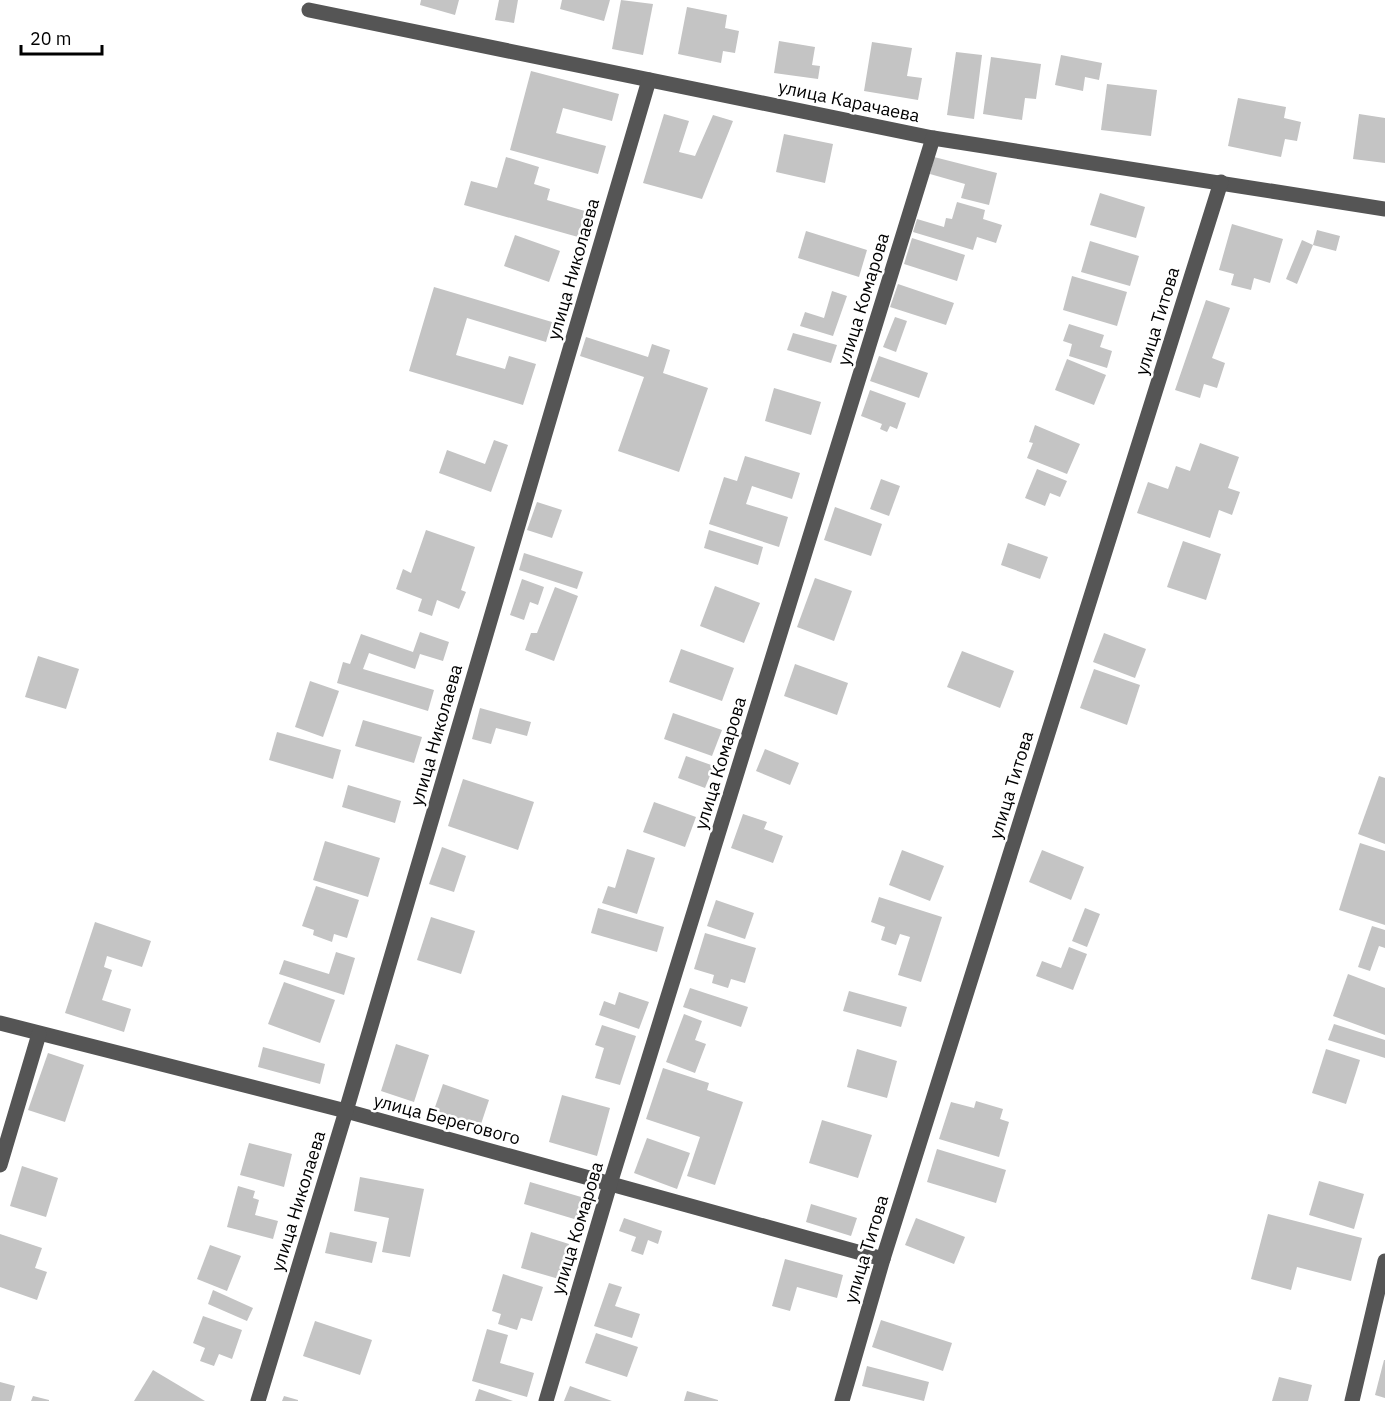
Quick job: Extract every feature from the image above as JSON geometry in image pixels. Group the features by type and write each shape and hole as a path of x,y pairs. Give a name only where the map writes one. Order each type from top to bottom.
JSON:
{"street":[{"name":"улица Карачаева","path":"309,10 933,138 1385,209"},
{"name":"улица Николаева","path":"258,1401 346,1111 649,80"},
{"name":"улица Комарова","path":"546,1401 610,1184 933,138"},
{"name":"улица Титова","path":"842,1401 883,1259 1221,182"},
{"name":"улица Берегового","path":"0,1023 346,1111 883,1259"},
{"path":"0,1165 39,1034"},
{"path":"1352,1401 1385,1261"}],"building":[{"path":"421,0 459,0 455,15 420,5"},
{"path":"499,0 518,0 514,23 495,20"},
{"path":"562,0 610,0 604,21 560,9"},
{"path":"621,0 653,4 643,55 612,49"},
{"path":"687,7 727,15 725,28 739,31 735,53 723,51 721,63 678,54"},
{"path":"779,41 815,47 812,65 820,66 818,79 774,73"},
{"path":"872,42 912,48 907,76 922,78 918,100 864,91"},
{"path":"956,52 982,55 974,119 947,115"},
{"path":"1061,55 1102,63 1099,80 1085,77 1083,91 1055,85"},
{"path":"991,57 1041,64 1036,99 1025,98 1022,120 983,114"},
{"path":"531,71 619,94 612,121 563,108 556,133 606,146 598,174 510,150"},
{"path":"1107,84 1157,90 1151,136 1101,130"},
{"path":"1238,98 1286,107 1284,118 1301,122 1297,141 1285,139 1281,157 1228,146"},
{"path":"664,114 689,121 679,152 695,156 713,115 733,121 702,199 643,183"},
{"path":"1359,114 1385,118 1385,163 1353,159"},
{"path":"784,134 833,144 825,183 776,172"},
{"path":"506,157 539,167 534,184 550,189 547,200 585,211 578,237 464,205 471,181 497,188"},
{"path":"934,157 997,173 989,205 961,198 965,184 930,174"},
{"path":"1100,193 1145,207 1136,238 1090,225"},
{"path":"957,202 985,210 983,219 1002,225 996,243 977,237 973,250 913,232 917,219 944,227 946,218 952,219"},
{"path":"1232,224 1283,239 1270,283 1254,278 1251,290 1231,285 1234,274 1219,270"},
{"path":"1317,230 1340,236 1336,251 1313,245"},
{"path":"806,231 867,250 859,277 798,258"},
{"path":"515,235 560,251 549,282 504,266"},
{"path":"912,238 965,255 957,281 904,264"},
{"path":"1302,240 1313,245 1297,284 1286,279"},
{"path":"1090,241 1139,256 1130,286 1081,272"},
{"path":"1072,276 1127,292 1117,326 1063,310"},
{"path":"898,284 954,303 946,325 890,307"},
{"path":"434,287 552,322 546,342 467,318 456,355 505,369 509,356 536,364 523,405 409,371"},
{"path":"832,291 847,296 833,336 800,326 805,312 824,318"},
{"path":"1206,300 1230,308 1212,358 1225,363 1217,388 1204,384 1200,398 1175,390"},
{"path":"895,317 907,321 896,352 883,347"},
{"path":"1069,324 1104,335 1100,347 1112,351 1107,368 1069,356 1072,344 1063,341"},
{"path":"793,333 837,345 831,363 787,350"},
{"path":"586,337 648,357 652,344 670,350 663,373 708,388 679,472 618,451 644,377 580,356"},
{"path":"879,356 928,373 919,398 870,381"},
{"path":"1067,359 1106,375 1094,405 1055,390"},
{"path":"774,388 821,402 811,435 765,421"},
{"path":"870,390 906,403 897,429 890,426 887,432 880,429 882,424 861,416"},
{"path":"1035,425 1080,444 1067,474 1027,458 1033,443 1029,442"},
{"path":"494,440 508,445 491,492 439,473 447,450 485,464"},
{"path":"1200,443 1239,457 1228,488 1240,492 1232,515 1219,510 1210,538 1137,513 1148,482 1168,489 1176,466 1190,471"},
{"path":"745,456 800,473 792,499 752,486 746,504 788,517 779,547 709,524 724,477 737,481"},
{"path":"1037,469 1067,481 1060,497 1050,493 1045,506 1025,498"},
{"path":"881,479 900,486 889,516 870,509"},
{"path":"537,502 562,510 552,538 527,530"},
{"path":"835,507 882,524 871,556 824,540"},
{"path":"426,530 475,547 461,590 466,592 459,609 437,600 432,616 418,611 422,599 396,589 403,569 411,573"},
{"path":"709,530 763,547 758,565 704,548"},
{"path":"1183,541 1221,554 1206,600 1167,587"},
{"path":"1008,543 1048,557 1040,579 1001,565"},
{"path":"524,553 583,572 577,589 519,570"},
{"path":"815,578 852,591 834,641 797,627"},
{"path":"522,579 544,587 538,605 530,602 524,620 510,615"},
{"path":"715,586 760,603 744,643 700,626"},
{"path":"555,587 578,596 554,661 525,650 531,633 537,633"},
{"path":"420,632 449,642 443,661 420,654 415,669 369,653 363,669 434,690 428,711 337,683 343,662 350,664 361,634 413,652"},
{"path":"1104,633 1146,649 1135,678 1093,662"},
{"path":"681,649 734,668 722,701 669,682"},
{"path":"962,651 1014,671 1000,708 947,687"},
{"path":"38,656 79,669 66,709 25,697"},
{"path":"795,664 848,683 837,715 784,696"},
{"path":"1094,669 1140,685 1127,725 1080,708"},
{"path":"310,681 339,691 323,737 295,727"},
{"path":"480,708 531,722 527,736 496,728 491,744 472,739"},
{"path":"673,713 722,730 712,756 664,739"},
{"path":"363,720 422,737 414,763 355,746"},
{"path":"277,732 341,750 333,779 269,760"},
{"path":"765,749 799,763 790,785 756,771"},
{"path":"686,756 714,766 705,788 678,778"},
{"path":"1379,776 1385,778 1385,844 1358,834"},
{"path":"463,779 534,802 518,850 448,826"},
{"path":"348,785 401,801 395,823 342,807"},
{"path":"654,802 696,817 685,847 643,832"},
{"path":"743,814 767,822 764,829 783,836 773,863 731,848"},
{"path":"325,841 380,858 368,897 313,880"},
{"path":"1360,843 1385,851 1385,925 1339,910"},
{"path":"442,847 466,856 454,892 429,884"},
{"path":"627,849 655,858 637,914 602,903 608,886 615,888"},
{"path":"902,850 944,866 930,901 889,885"},
{"path":"1042,850 1084,867 1071,900 1029,882"},
{"path":"316,886 359,900 347,938 334,934 332,942 313,935 314,930 302,926"},
{"path":"879,897 942,917 921,982 898,975 910,937 900,934 896,945 881,940 885,927 871,922"},
{"path":"716,900 754,913 745,939 707,926"},
{"path":"598,908 664,927 657,952 591,933"},
{"path":"1085,908 1100,914 1087,947 1072,941"},
{"path":"431,917 475,931 461,974 417,960"},
{"path":"95,922 151,941 142,967 107,956 104,967 112,970 102,1000 131,1009 124,1032 65,1013"},
{"path":"1372,926 1385,930 1385,948 1379,946 1370,971 1358,967"},
{"path":"705,933 756,948 745,983 731,979 728,988 712,983 714,975 694,969"},
{"path":"1069,947 1087,954 1073,990 1036,976 1042,961 1061,968"},
{"path":"336,952 355,958 344,995 279,974 284,960 329,974"},
{"path":"1348,974 1385,988 1385,1035 1333,1016"},
{"path":"284,982 335,1000 320,1043 268,1024"},
{"path":"690,988 748,1007 741,1027 683,1007"},
{"path":"849,991 907,1007 901,1027 843,1011"},
{"path":"619,992 649,1002 639,1029 599,1015 604,1001 615,1005"},
{"path":"684,1014 702,1021 695,1040 706,1044 695,1073 666,1062"},
{"path":"1334,1024 1385,1040 1385,1058 1328,1040"},
{"path":"602,1025 636,1036 620,1085 595,1078 604,1048 595,1045"},
{"path":"396,1044 429,1055 414,1102 381,1091"},
{"path":"263,1047 325,1064 320,1084 258,1067"},
{"path":"857,1049 897,1061 887,1098 847,1087"},
{"path":"1326,1049 1360,1060 1346,1104 1312,1093"},
{"path":"48,1053 84,1065 65,1122 28,1110"},
{"path":"663,1068 709,1083 707,1090 743,1102 715,1185 687,1176 700,1137 646,1119"},
{"path":"443,1084 489,1100 480,1127 434,1110"},
{"path":"562,1095 610,1108 597,1156 549,1142"},
{"path":"976,1101 1003,1109 1000,1119 1009,1122 999,1157 939,1139 951,1102 974,1108"},
{"path":"822,1120 872,1135 858,1178 809,1163"},
{"path":"647,1138 690,1153 677,1189 634,1173"},
{"path":"249,1143 292,1154 284,1187 240,1175"},
{"path":"937,1149 1006,1170 996,1203 927,1182"},
{"path":"22,1166 58,1178 46,1217 10,1206"},
{"path":"360,1177 424,1189 410,1257 382,1252 389,1218 354,1211"},
{"path":"1319,1181 1364,1194 1354,1229 1309,1215"},
{"path":"530,1182 588,1199 581,1221 524,1204"},
{"path":"238,1186 255,1191 253,1198 259,1200 255,1215 278,1221 273,1239 227,1227"},
{"path":"811,1204 857,1218 851,1236 806,1222"},
{"path":"1268,1214 1362,1238 1351,1281 1297,1267 1291,1290 1251,1279"},
{"path":"624,1218 662,1231 658,1244 648,1240 643,1255 631,1251 636,1237 619,1231"},
{"path":"916,1218 965,1237 954,1264 905,1245"},
{"path":"330,1232 377,1242 372,1263 325,1253"},
{"path":"531,1232 569,1244 559,1279 521,1268"},
{"path":"0,1234 42,1248 35,1268 47,1272 37,1300 0,1287"},
{"path":"210,1245 241,1256 227,1291 197,1279"},
{"path":"785,1259 843,1275 837,1298 797,1287 790,1311 772,1306"},
{"path":"503,1274 543,1287 532,1321 521,1318 517,1330 498,1324 501,1314 492,1311"},
{"path":"609,1283 622,1287 615,1306 640,1314 632,1338 594,1326"},
{"path":"213,1290 253,1308 247,1321 208,1304"},
{"path":"203,1316 242,1330 232,1359 219,1354 214,1366 200,1361 205,1348 193,1343"},
{"path":"881,1320 952,1343 943,1371 872,1347"},
{"path":"315,1321 372,1340 360,1375 303,1356"},
{"path":"487,1329 508,1335 500,1363 534,1373 527,1397 472,1381"},
{"path":"596,1333 638,1347 627,1377 585,1363"},
{"path":"1385,1360 1385,1398 1375,1395"},
{"path":"867,1366 929,1382 924,1401 862,1386"},
{"path":"153,1370 205,1401 134,1401"},
{"path":"1279,1377 1312,1385 1308,1401 1272,1401"},
{"path":"0,1382 15,1386 11,1401 0,1401"},
{"path":"570,1386 612,1401 564,1401"},
{"path":"479,1389 513,1401 475,1401"},
{"path":"687,1391 718,1400 718,1401 684,1401"},
{"path":"33,1396 49,1400 49,1401 31,1401"},
{"path":"284,1396 298,1400 298,1401 282,1401"}]}
